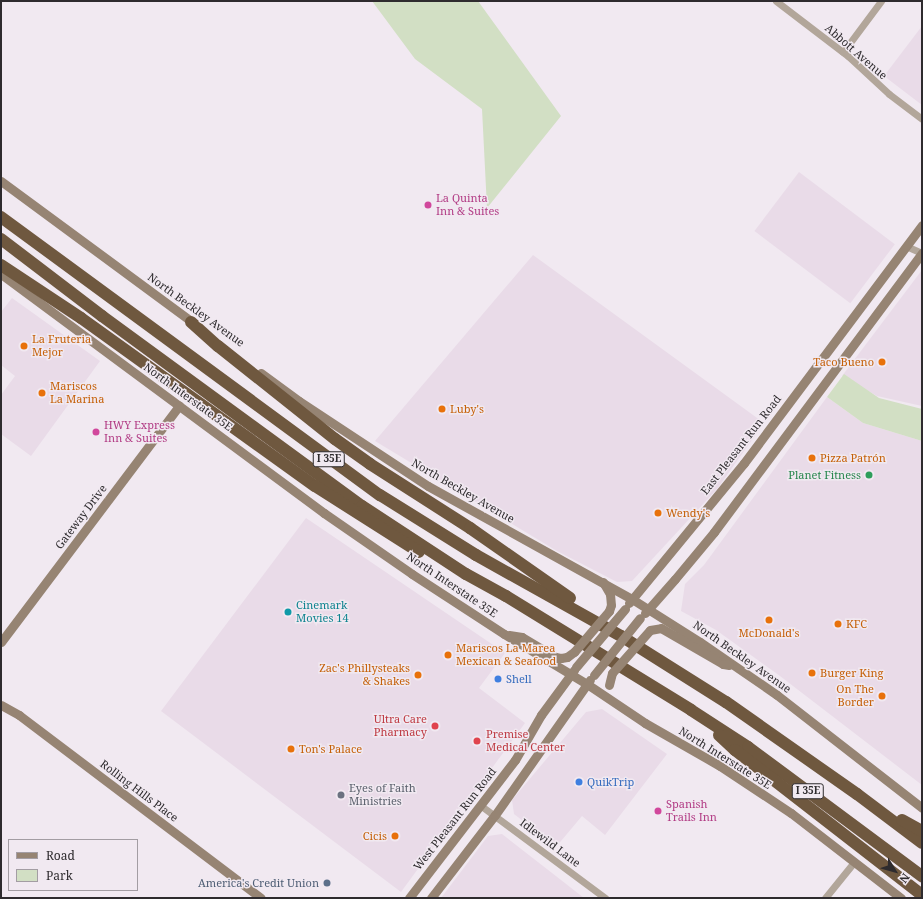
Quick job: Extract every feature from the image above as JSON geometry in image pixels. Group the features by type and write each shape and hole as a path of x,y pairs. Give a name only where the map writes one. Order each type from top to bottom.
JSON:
{"highway":[{"name":"I 35E","path":"1,217 380,495 476,554 610,629 677,671 754,721 857,794 922,843"},
{"name":"I 35E","path":"1,239 102,316 362,506 466,574 512,600 691,710 748,747 922,876"},
{"path":"1,265 80,318 315,486 426,556 466,574"},
{"path":"191,322 300,413 353,452 470,528 564,595 655,648 677,671"},
{"path":"691,710 735,750 922,895"},
{"path":"857,794 922,831"}],"main road":[{"name":"North Beckley Avenue","path":"1,181 299,400 428,486 603,582 738,667 804,715 922,808"},
{"name":"East Pleasant Run Road","path":"573,670 625,609 753,451 922,224"},
{"path":"431,898 495,815 587,684 640,618 714,532 922,253"},
{"name":"North Interstate 35E","path":"1,274 179,406 412,574 504,634 573,670 587,684 634,716 718,765 783,808 901,898"},
{"path":"830,349 844,358"},
{"path":"800,388 814,398"},
{"name":"Gateway Drive","path":"1,642 179,406"},
{"path":"753,451 767,461"},
{"path":"504,634 522,637 555,656 561,658 567,657 574,652 609,611 611,605 610,594 603,582"},
{"path":"634,716 618,702 611,693 608,685 612,673 650,630 661,628 723,664 738,667"},
{"name":"West Pleasant Run Road","path":"409,898 515,760 541,715 573,670"},
{"name":"Rolling Hills Place","path":"1,705 19,715 261,898"}],"street":[{"name":"Abbott Avenue","path":"776,1 843,52 889,94 922,119"},
{"path":"843,52 881,1"},
{"path":"906,246 922,253"},
{"name":"Idlewild Lane","path":"480,805 605,898"},
{"path":"825,898 854,862"}],"shaded area":[{"path":"922,26 922,105 884,76"},
{"path":"799,172 895,244 850,303 754,231"},
{"path":"533,255 764,423 717,489 632,581 617,582 557,551 375,441"},
{"path":"922,270 922,406 877,396 842,376"},
{"path":"12,298 100,361 31,456 1,434 1,395 15,376 1,365 1,312"},
{"path":"827,397 863,423 922,441 922,785 780,676 716,630 681,611 685,584 704,565"},
{"path":"306,518 505,653 479,688 525,723 401,892 161,711"},
{"path":"602,709 667,754 605,835 582,816 556,847 514,814 512,800 586,712"},
{"path":"502,834 584,898 441,898 488,836"}],"green space":[{"path":"372,1 478,1 561,116 487,208 482,109 415,59"},
{"path":"844,374 879,398 922,409 922,441 863,423 827,397"}],"place":[{"name":"La Quinta Inn & Suites","path":"428,205"},
{"name":"La Fruteria Mejor","path":"24,346"},
{"name":"Taco Bueno","path":"882,362"},
{"name":"Mariscos La Marina","path":"42,393"},
{"name":"Luby's","path":"442,409"},
{"name":"HWY Express Inn & Suites","path":"96,432"},
{"name":"Pizza Patrón","path":"812,458"},
{"name":"Planet Fitness","path":"869,475"},
{"name":"Wendy's","path":"658,513"},
{"name":"Cinemark Movies 14","path":"288,612"},
{"name":"McDonald's","path":"769,620"},
{"name":"KFC","path":"838,624"},
{"name":"Mariscos La Marea Mexican & Seafood","path":"448,655"},
{"name":"Burger King","path":"812,673"},
{"name":"Zac's Phillysteaks & Shakes","path":"418,675"},
{"name":"Shell","path":"498,679"},
{"name":"On The Border","path":"882,696"},
{"name":"Ultra Care Pharmacy","path":"435,726"},
{"name":"Premise Medical Center","path":"477,741"},
{"name":"Ton's Palace","path":"291,749"},
{"name":"QuikTrip","path":"579,782"},
{"name":"Eyes of Faith Ministries","path":"341,795"},
{"name":"Spanish Trails Inn","path":"658,811"},
{"name":"Cicis","path":"395,836"},
{"name":"America's Credit Union","path":"327,883"}]}
